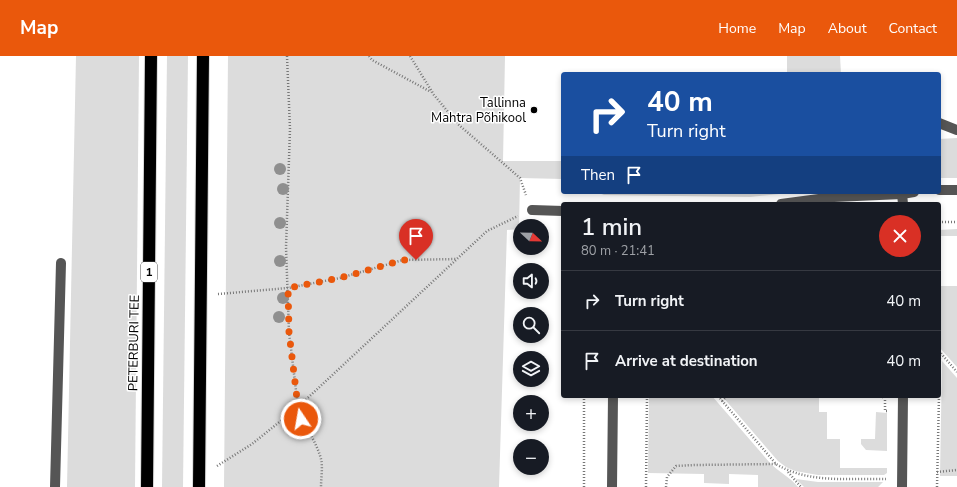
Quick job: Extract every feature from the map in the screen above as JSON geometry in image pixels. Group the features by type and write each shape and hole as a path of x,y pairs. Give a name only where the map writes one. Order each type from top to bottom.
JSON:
{"highway":[{"name":"PETERBURI TEE","path":"146,487 151,56"},
{"path":"199,482 203,56"}],"street":[{"path":"941,124 957,130"},
{"path":"941,190 957,190"},
{"path":"796,202 834,197 903,199"},
{"path":"532,210 561,211"},
{"path":"55,487 61,263"},
{"path":"612,487 613,398"},
{"path":"902,487 903,398"}],"path":[{"path":"287,56 290,129 286,248 289,332 298,407 301,419 310,431 321,459 321,487"},
{"path":"369,56 372,60 432,92"},
{"path":"199,482 252,444 298,407 487,231 532,210 520,178 459,125 432,92 410,56"},
{"path":"941,222 957,222"},
{"path":"201,295 288,288 340,278 403,260 457,259"},
{"path":"941,353 957,372"},
{"path":"584,398 584,487"},
{"path":"646,487 647,398"},
{"path":"720,398 776,464 786,470 796,474 819,478 890,479"},
{"path":"722,401 725,398"},
{"path":"884,398 884,409"},
{"path":"937,487 939,398"},
{"path":"666,487 668,477 676,466 776,464"},
{"path":"786,470 801,487"},
{"path":"937,472 957,470"}],"shaded area":[{"path":"76,56 139,56 135,487 67,487"},
{"path":"167,56 188,56 183,487 162,487"},
{"path":"228,56 505,56 503,161 561,161 561,179 520,178 519,219 513,219 513,230 507,230 499,487 224,487"},
{"path":"787,56 840,56 841,72 787,72"},
{"path":"957,138 957,178 941,178 941,139"},
{"path":"601,194 779,194 750,197"},
{"path":"957,229 957,236 941,236 941,230"},
{"path":"941,286 957,286 957,367 941,349"},
{"path":"942,361 957,378 957,476 940,476"},
{"path":"649,398 714,398 770,463 792,480 798,487 758,487 758,475 729,474 729,484 704,483 704,474 648,473"},
{"path":"724,398 819,398 819,412 827,412 827,439 840,439 840,468 887,468 887,473 884,475 818,475 795,471 778,461"},
{"path":"876,412 887,413 887,451 866,450 861,444 861,439 875,439"},
{"path":"796,479 818,482 883,482 878,487 804,487"}],"place":[{"name":"Tallinna Mahtra Põhikool","path":"534,110"}],"route":[{"path":"301,419 298,407 289,332 288,288 340,278 403,260 416,260"}]}
